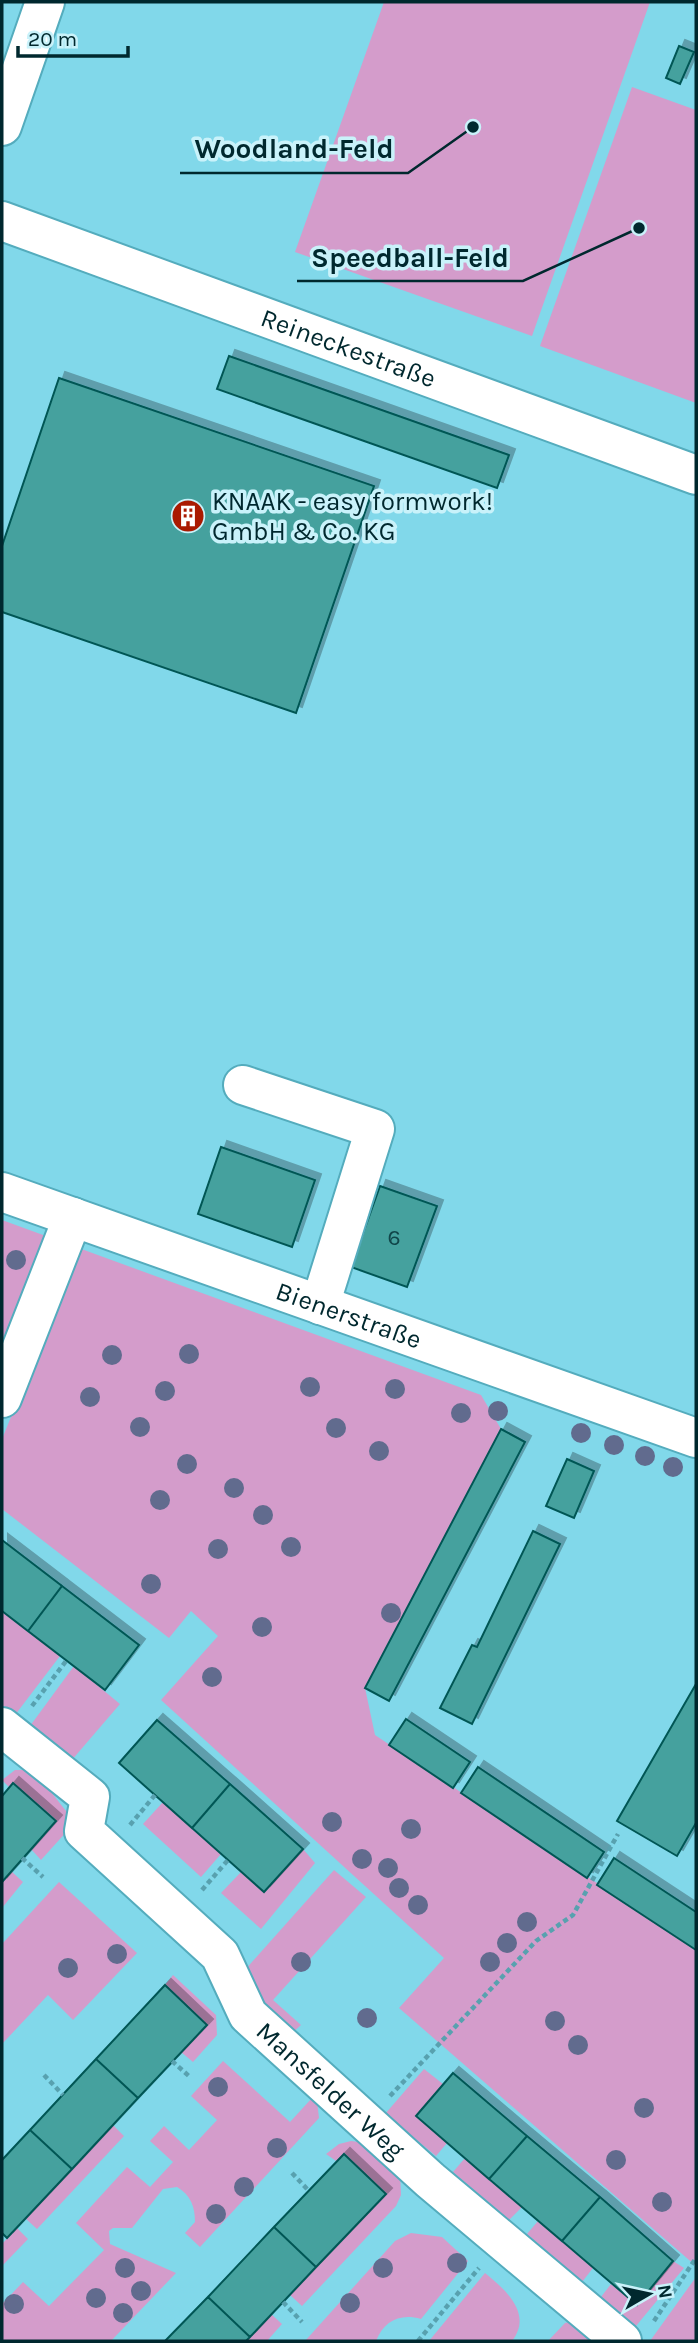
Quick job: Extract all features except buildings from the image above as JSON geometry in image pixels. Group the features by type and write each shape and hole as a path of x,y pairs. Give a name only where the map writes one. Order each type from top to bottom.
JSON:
{"street":[{"path":"2,126 45,2"},
{"name":"Reineckestraße","path":"2,220 696,475"},
{"path":"243,1085 375,1129 320,1305"},
{"name":"Bienerstraße","path":"2,1192 696,1438"},
{"path":"2,1398 73,1217"},
{"name":"Mansfelder Weg","path":"6,1731 90,1797 84,1831 220,1955 247,2015 306,2049 365,2122 501,2241 637,2333"}],"path":[{"path":"6,1731 66,1661"},
{"path":"365,2122 536,1941 573,1915 618,1834"},
{"path":"22,1858 43,1877"},
{"path":"172,2062 190,2077"},
{"path":"44,2075 63,2095"},
{"path":"292,2173 309,2191"},
{"path":"418,2341 501,2241"},
{"path":"637,2333 696,2258"},
{"path":"283,2302 302,2322"}],"shaded area":[{"path":"384,2 650,2 532,336 295,252"},
{"path":"632,87 696,110 696,403 540,346"},
{"path":"2,1220 481,1395 501,1429 365,1688 375,1735 696,1949 696,2266 399,2008 444,1958 161,1700 218,1636 191,1611 169,1638 2,1509 2,1439 18,1400 2,1390"},
{"path":"2,1611 60,1656 15,1715 2,1705"},
{"path":"74,1666 120,1704 71,1761 30,1726"},
{"path":"15,1770 26,1770 51,1792 70,1816 69,1829 41,1860 31,1849 56,1820 13,1783 9,1787 2,1780"},
{"path":"163,1802 221,1854 201,1877 143,1824"},
{"path":"303,1849 315,1863 261,1929 221,1893 241,1872 265,1892"},
{"path":"334,1870 366,1897 273,2000 301,2025 291,2034 242,1991 243,1972"},
{"path":"11,1871 23,1882 2,1908 2,1882"},
{"path":"59,1882 137,1953 73,2020 48,1995 2,2044 2,1944"},
{"path":"173,1975 216,2015 217,2035 193,2062 181,2052 206,2025 165,1985"},
{"path":"223,2061 290,2122 312,2098 317,2101 319,2118 200,2247 185,2233 195,2222 194,2211 189,2198 177,2187 163,2189 132,2228 113,2228 109,2231 110,2244 176,2273 111,2341 2,2341 2,2304 23,2282 49,2306 104,2250 76,2223 127,2167 150,2187 173,2162 150,2141 164,2126 189,2150 217,2120 191,2096"},
{"path":"424,2069 443,2084 416,2116 447,2143 436,2156 385,2114"},
{"path":"113,2125 124,2136 37,2229 25,2218"},
{"path":"351,2141 366,2143 400,2172 401,2195 396,2206 302,2306 290,2295 385,2195 326,2154 339,2144"},
{"path":"465,2158 522,2207 509,2220 453,2172"},
{"path":"538,2221 593,2268 582,2282 527,2234"},
{"path":"17,2228 28,2239 2,2266 2,2244"},
{"path":"411,2233 442,2237 468,2261 421,2319 406,2317 394,2320 383,2328 376,2341 305,2341 395,2241"},
{"path":"673,2261 684,2268 636,2326 601,2297 611,2284 637,2305"},
{"path":"485,2273 508,2295 518,2312 518,2331 512,2341 429,2341"},
{"path":"696,2277 696,2341 650,2341"},
{"path":"271,2314 282,2324 267,2341 246,2341"},
{"path":"574,2321 601,2341 548,2341 565,2323"}],"place":[{"name":"Woodland-Feld","path":"473,127"},
{"name":"Speedball-Feld","path":"639,228"},
{"name":"KNAAK - easy formwork! GmbH & Co. KG","path":"188,516"}]}
